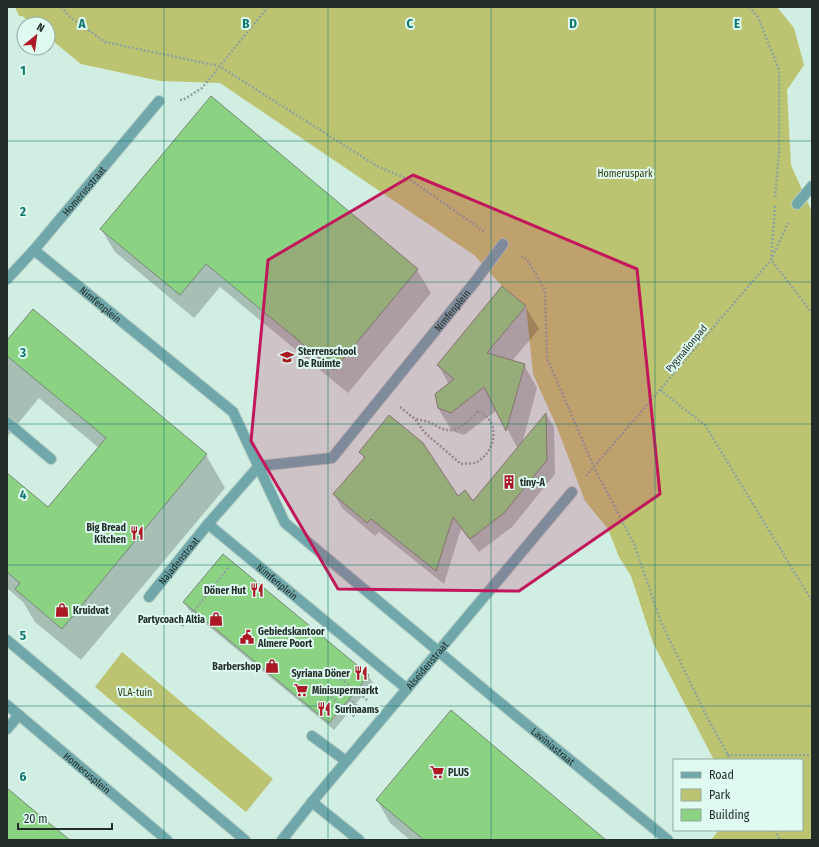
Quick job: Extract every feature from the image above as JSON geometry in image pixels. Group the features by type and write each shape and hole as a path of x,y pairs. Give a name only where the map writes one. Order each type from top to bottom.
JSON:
{"street":[{"name":"Homerusstraat","path":"7,279 34,250 159,101"},
{"path":"797,204 812,186"},
{"name":"Nimfenplein","path":"259,466 332,458 474,284 503,244"},
{"name":"Nimfenplein","path":"34,250 233,412 285,523 438,651"},
{"path":"7,422 51,459"},
{"path":"208,524 259,466"},
{"name":"Alseïdenstraat","path":"282,840 346,761 572,492"},
{"name":"Nimfenplein","path":"208,524 407,689"},
{"name":"Najadenstraat","path":"148,597 208,524"},
{"path":"7,640 245,840"},
{"name":"Laviniastraat","path":"438,651 668,840"},
{"name":"Homerusplein","path":"7,705 167,840"},
{"path":"7,729 19,715"},
{"path":"312,736 346,761"},
{"path":"312,802 359,840"}],"path":[{"path":"61,7 70,17 105,42 219,66 377,166 412,181 527,259 545,290 547,358 594,467 634,544 661,622 730,759"},
{"path":"159,101 183,100 202,88 268,7"},
{"path":"749,7 758,17 779,70 779,154 771,260 812,313"},
{"name":"Pygmalionpad","path":"572,492 771,260 797,204"},
{"path":"660,390 705,425 812,601"},
{"path":"384,393 415,420 424,432 461,464 476,462 486,453 494,440 494,429 488,417 478,411 462,426 451,431 441,429 430,422 415,420"},
{"path":"182,626 241,552"},
{"path":"338,676 368,701"},
{"path":"325,692 355,717"},
{"path":"349,699 361,709"},
{"path":"727,755 812,755"},
{"path":"776,831 780,840"}],"highlighted area":[{"path":"413,175 637,269 660,494 519,591 338,589 251,441 268,260"}],"green space":[{"name":"Homeruspark","path":"15,7 777,7 794,28 804,65 787,90 791,165 812,212 812,840 711,840 718,831 803,831 803,759 713,759 653,643 631,576 619,557 608,529 585,501 556,425 533,374 526,306 502,286 474,255 220,83 160,81 81,64 56,44 56,16 19,16"},
{"name":"VLA-tuin","path":"122,652 273,779 246,812 95,687"}],"building":[{"path":"211,96 418,269 334,370 206,264 180,295 100,229"},
{"path":"502,286 526,306 487,353 525,364 506,431 484,387 451,413 438,408 435,394 454,379 437,365"},
{"path":"33,309 207,454 62,629 15,589 20,583 7,572 7,473 48,507 106,438 7,356 7,340"},
{"path":"546,413 547,460 504,513 470,539 453,517 436,571 371,519 367,523 333,494 365,457 359,452 389,415 423,443 458,496 465,490 473,501"},
{"path":"223,554 369,675 329,723 183,602"},
{"path":"451,710 606,840 424,840 376,800"},
{"path":"7,788 44,819 70,840 7,840"}],"place":[{"name":"Sterrenschool De Ruimte","path":"287,357"},
{"name":"tiny-A","path":"509,482"},
{"name":"Big Bread Kitchen","path":"137,533"},
{"name":"Döner Hut","path":"257,590"},
{"name":"Kruidvat","path":"62,610"},
{"name":"Partycoach Altia","path":"216,619"},
{"name":"Gebiedskantoor Almere Poort","path":"247,637"},
{"name":"Barbershop","path":"272,666"},
{"name":"Syriana Döner","path":"361,673"},
{"name":"Minisupermarkt","path":"301,690"},
{"name":"Surinaams","path":"324,709"},
{"name":"PLUS","path":"437,772"}]}
